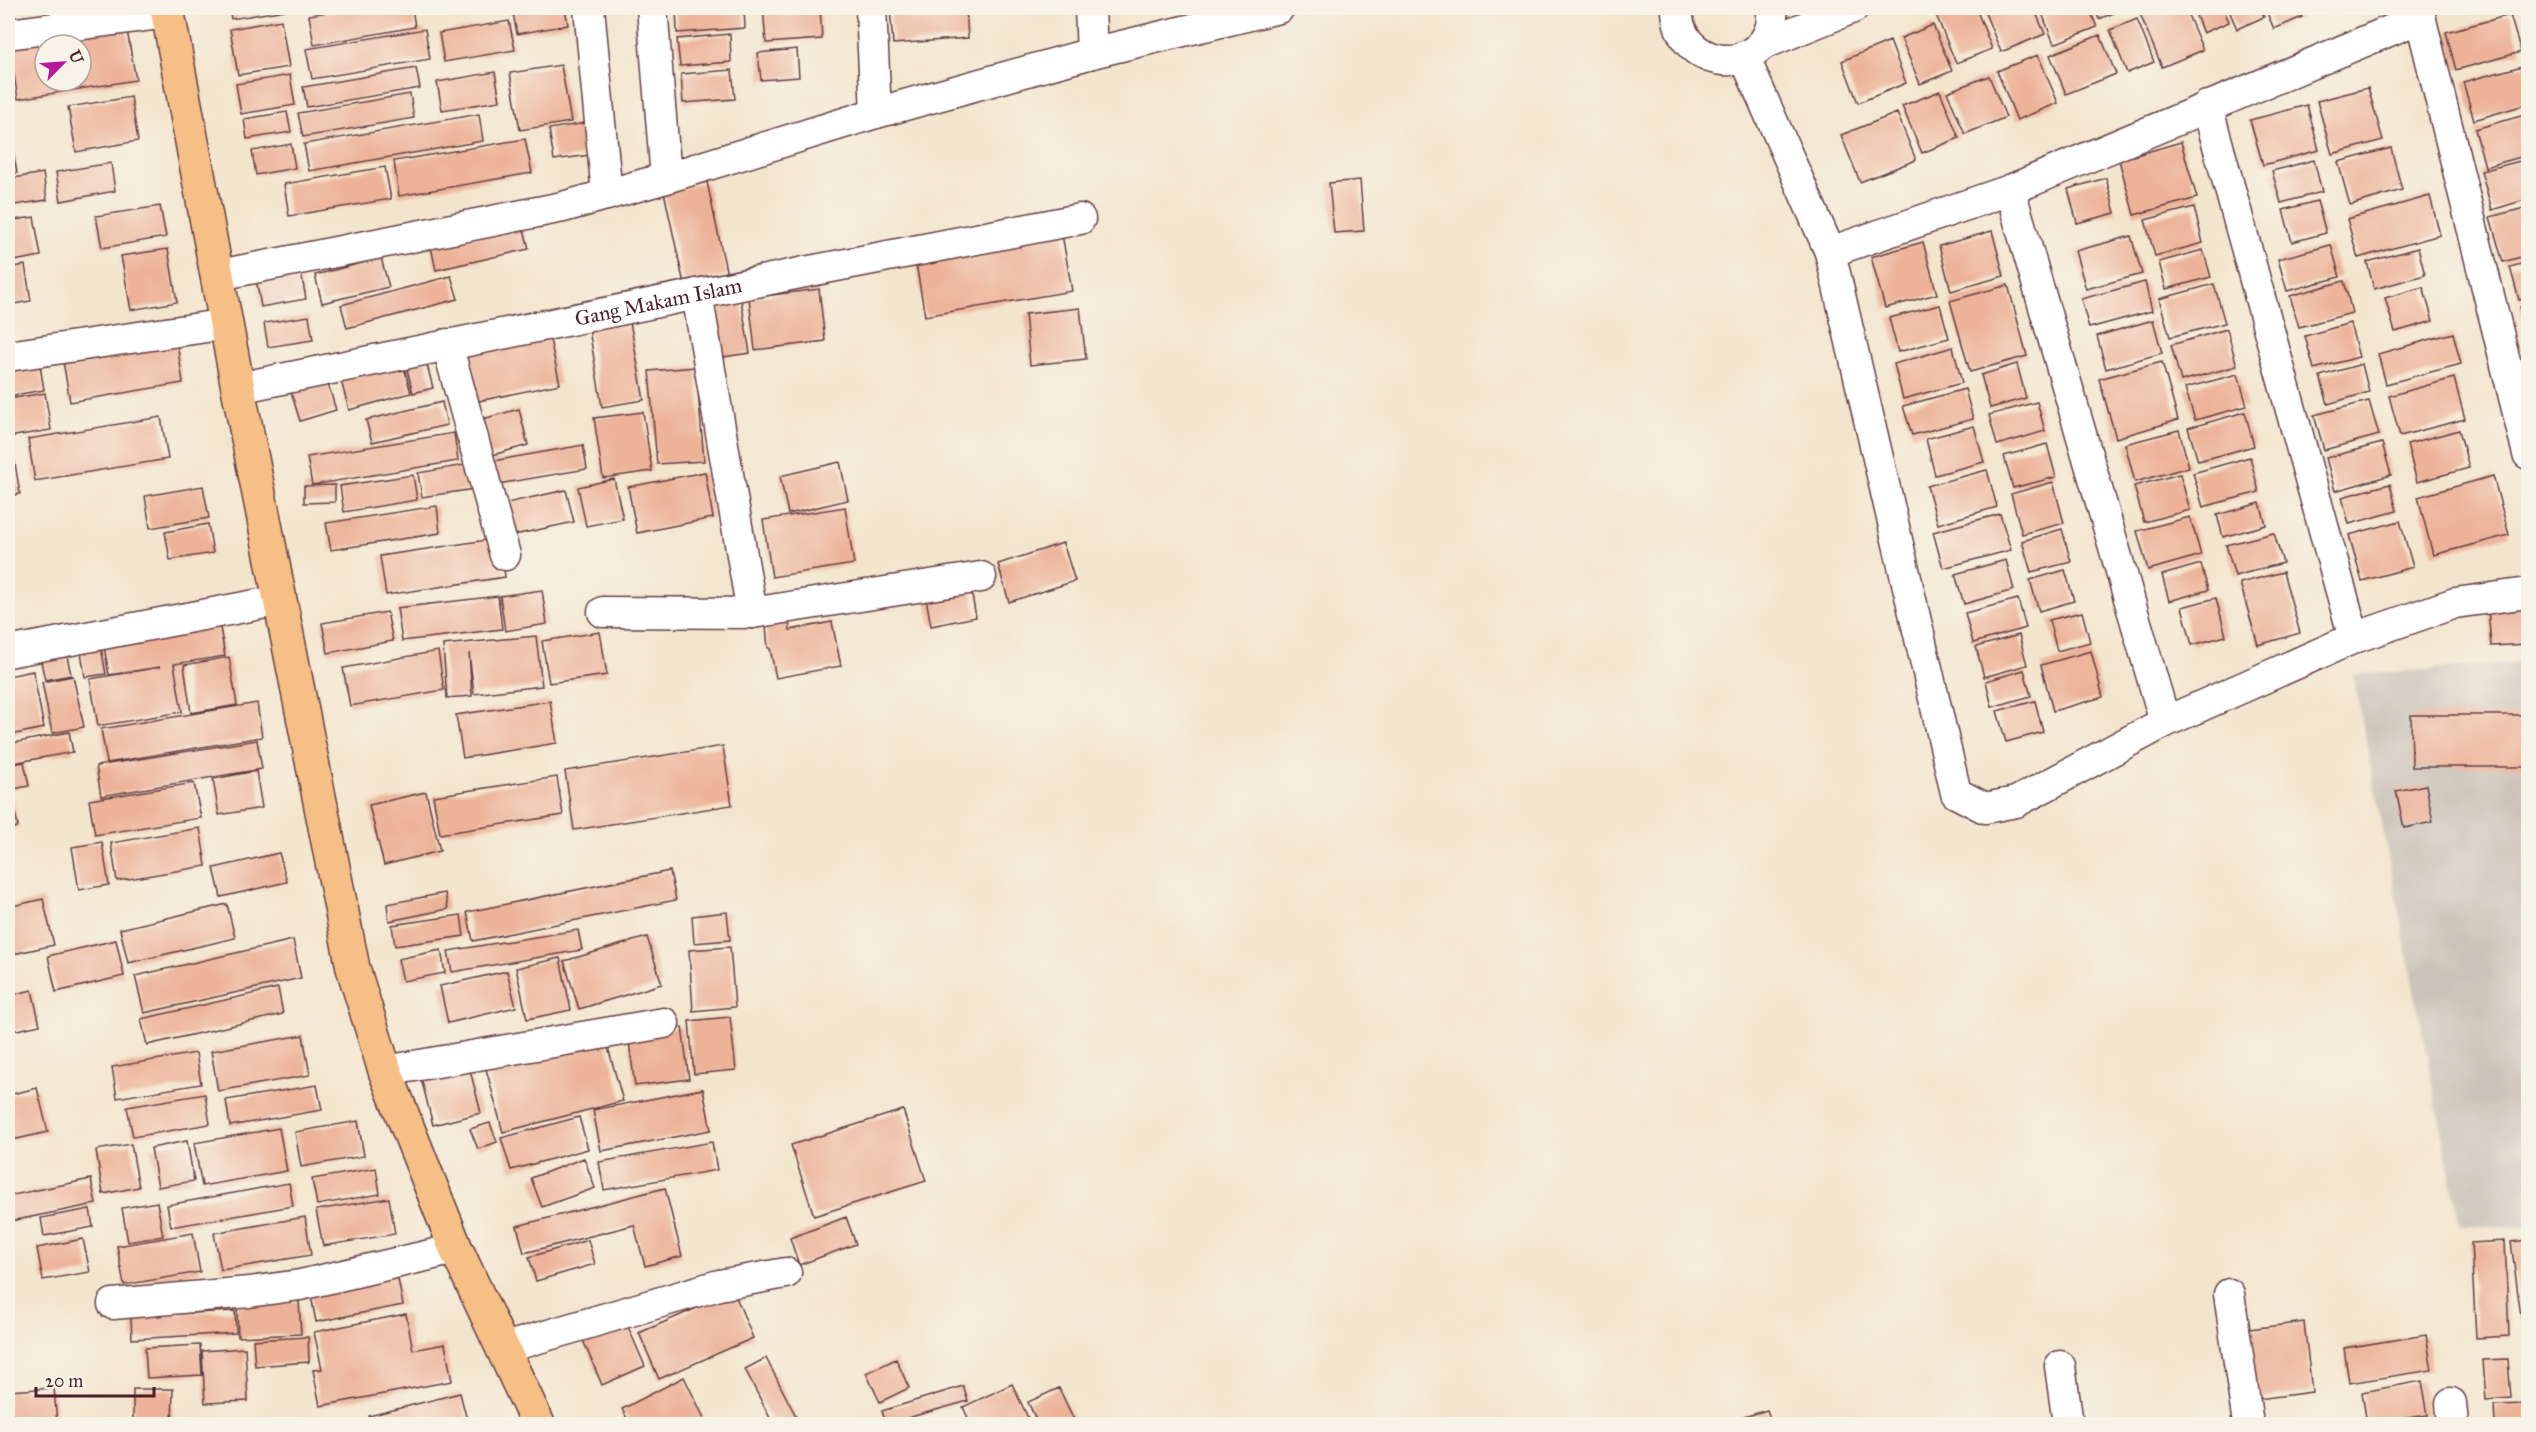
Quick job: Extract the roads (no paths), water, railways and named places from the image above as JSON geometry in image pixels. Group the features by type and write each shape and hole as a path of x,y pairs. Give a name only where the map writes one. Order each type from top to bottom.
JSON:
{"main road":[{"path":"168,10 219,275 238,388 353,968 385,1071 456,1249 538,1425"}],"street":[{"path":"588,8 607,195"},
{"path":"652,8 666,178"},
{"path":"871,8 876,113"},
{"path":"1090,8 1092,53"},
{"path":"219,275 551,209 607,195 876,113 1092,53 1279,8"},
{"path":"1676,8 1677,23 1683,37 1693,48 1705,56 1725,61 1853,8"},
{"path":"1752,50 1771,27 1773,8"},
{"path":"8,34 168,10"},
{"path":"1830,252 2010,190 2419,13 2529,454"},
{"path":"1752,50 1830,252 1956,793 1985,808 2016,802 2165,722 2354,638 2455,603 2529,593"},
{"path":"2207,106 2354,638"},
{"path":"2010,190 2165,722"},
{"name":"Gang Makam Islam","path":"238,388 447,344 1080,219"},
{"path":"697,294 752,613"},
{"path":"8,356 227,324"},
{"path":"447,344 505,555"},
{"path":"603,612 752,613 981,577"},
{"path":"8,651 281,600"},
{"path":"385,1071 664,1023"},
{"path":"113,1304 249,1293 300,1285 456,1249"},
{"path":"504,1348 719,1285 786,1273"},
{"path":"2229,1294 2248,1425"},
{"path":"2060,1366 2068,1425"}]}
